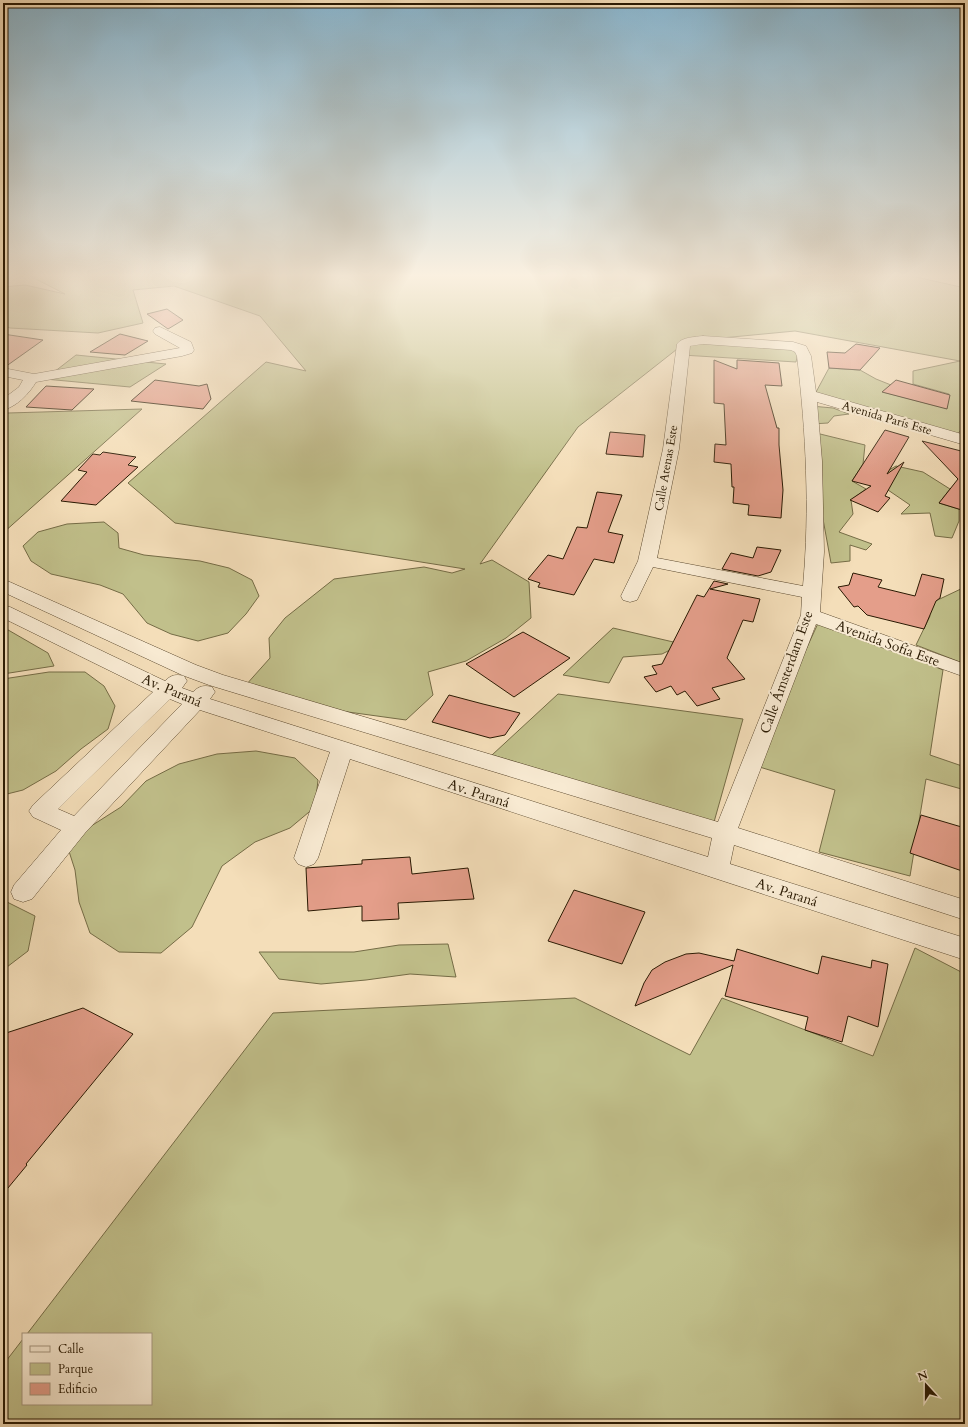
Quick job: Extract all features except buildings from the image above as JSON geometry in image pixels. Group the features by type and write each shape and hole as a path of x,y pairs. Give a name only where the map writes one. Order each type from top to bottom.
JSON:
{"street":[{"path":"3,406 24,390 31,380 187,350 186,346 179,342"},
{"name":"Calle Atenas Este","path":"630,596 646,561 671,449 684,344 689,342"},
{"name":"Calle Ámsterdam Este","path":"717,869 725,833 810,615 815,552 814,461 809,395 803,351 800,348 793,346 732,342"},
{"path":"3,372 27,376 31,380"},
{"name":"Avenida París Este","path":"809,395 965,440"},
{"path":"646,561 812,593"},
{"name":"Av. Paraná","path":"6,590 216,680 725,833 965,910"},
{"name":"Av. Paraná","path":"3,611 167,690 195,701 965,949"},
{"name":"Avenida Sofía Este","path":"810,615 965,671"},
{"path":"78,827 41,811 167,690 190,670"},
{"path":"23,892 78,827 216,680"},
{"path":"306,858 342,749"}],"green space":[{"path":"281,342 699,342 799,348 796,362 682,355 686,342 578,427 480,564 492,560 529,582 531,618 506,638 466,661 428,672 433,695 406,720 319,708 245,686 270,658 269,638 285,618 334,579 424,567 452,573 465,569 175,523 128,483 266,362 306,371"},
{"path":"853,342 965,342 965,427 956,435 815,394 829,368 860,370 891,385 883,392 937,406 949,394 913,384 913,371 960,361"},
{"path":"76,355 166,364 130,387 45,379"},
{"path":"811,406 833,408 849,414 834,416 828,423 812,424"},
{"path":"142,409 3,533 3,417 8,413"},
{"path":"816,433 865,445 863,464 852,481 866,489 851,500 853,514 839,532 872,544 866,550 850,545 850,561 831,563 821,508"},
{"path":"896,466 923,472 950,489 939,503 959,509 959,521 952,538 935,536 930,513 901,514 910,505 888,490 883,481 889,470"},
{"path":"104,522 118,533 119,548 144,555 200,561 229,568 252,580 259,596 246,614 228,633 198,641 171,634 147,623 123,594 100,585 51,574 31,561 23,546 38,532 67,524"},
{"path":"965,587 965,664 916,645 930,616 925,606"},
{"path":"820,619 943,670 930,755 965,767 965,790 926,779 910,876 819,852 835,790 753,765"},
{"path":"3,627 48,653 54,666 3,674"},
{"path":"613,628 682,644 662,654 623,657 609,683 563,675"},
{"path":"49,672 85,672 104,686 115,706 108,729 81,749 56,771 23,790 3,795 3,679"},
{"path":"558,694 743,719 714,822 492,755"},
{"path":"256,751 295,758 318,780 315,807 290,828 255,842 222,866 192,927 161,953 119,952 90,933 79,902 75,870 66,842 121,807 146,781 179,764 217,754"},
{"path":"3,900 35,916 28,951 3,970"},
{"path":"448,944 456,977 410,974 321,984 279,979 259,952 354,952 399,945"},
{"path":"915,948 965,974 965,1424 3,1424 3,1365 22,1340 22,1405 152,1405 152,1333 28,1333 273,1013 575,998 690,1055 722,998 873,1056"}]}
